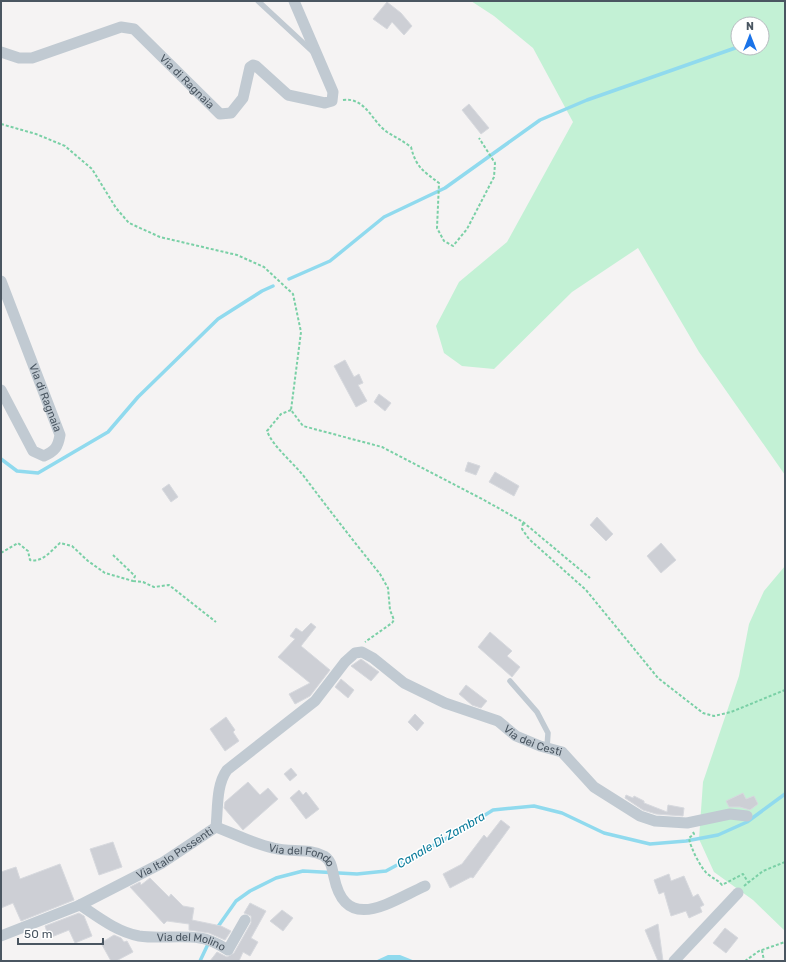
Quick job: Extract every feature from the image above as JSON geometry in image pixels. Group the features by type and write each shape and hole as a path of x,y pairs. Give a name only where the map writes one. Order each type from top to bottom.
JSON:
{"street":[{"path":"294,1 333,92 332,101"},
{"name":"Via di Ragnaia","path":"1,52 19,58 32,58 121,27 134,28 220,114 231,113 243,98 250,67 253,65 288,95 325,104 332,101"},
{"name":"Via di Ragnaia","path":"1,281 60,435 58,446 52,452 44,456 33,452 1,390"},
{"name":"Via dei Cesti","path":"359,653 373,658 404,683 445,703 498,721 516,736 562,752 582,776 594,787 640,816 655,821 687,823 730,814 747,816"},
{"name":"Via Italo Possenti","path":"1,936 80,905 123,881 162,863 216,827 220,791 223,778 228,770 315,701 344,662 359,653"},
{"name":"Via del Fondo","path":"216,827 274,849 311,850 326,857 330,862 337,891 343,901 350,908 359,910 375,909 425,886"},
{"path":"674,961 738,892"},
{"name":"Via del Molino","path":"80,905 104,921 127,933 138,936 207,939 228,950 245,920"}],"lane":[{"path":"258,1 319,58"},
{"path":"510,681 536,712 548,733 548,748"}],"path":[{"path":"332,101 348,99 362,105 385,131 411,146 414,158 421,169 439,183 437,228 444,241 453,246 467,229 494,177 495,163 479,138"},
{"path":"1,124 36,134 65,146 92,169 116,208 128,223 160,237 237,255 264,267 294,294 301,332 291,410 302,426 382,447 523,522 590,578"},
{"path":"291,410 281,414 267,431 270,440 306,479 319,498 380,574 388,588 390,610 394,620 392,624 372,636 359,653"},
{"path":"523,522 522,529 529,539 586,590 658,678 703,713 714,716 731,712 785,690"},
{"path":"1,553 18,543 28,551 30,560 35,561 41,559 60,543 72,546 88,561 105,572 133,581 144,582 154,587 169,585 216,622"},
{"path":"113,555 135,576 133,581"},
{"path":"689,838 694,855 707,874 718,880 722,885 743,874 748,882"},
{"path":"738,892 748,882 763,871 785,862"},
{"path":"745,961 762,950 785,942"},
{"path":"762,950 764,961"}],"green space":[{"path":"471,1 785,1 785,475 699,352 638,248 572,292 494,369 462,366 444,353 436,326 459,282 507,242 573,122 533,48 494,16"},
{"path":"785,566 785,931 753,900 714,872 699,839 703,782 739,676 749,624 764,591"}],"water":[{"path":"388,955 400,955 415,961 375,961"}],"building":[{"path":"387,2 401,13 412,26 404,35 392,22 387,29 373,19"},
{"path":"469,104 489,128 481,134 462,110"},
{"path":"345,360 354,377 359,374 363,383 358,385 367,401 356,407 334,366"},
{"path":"379,394 391,403 385,411 374,402"},
{"path":"468,462 480,466 476,475 465,471"},
{"path":"495,472 519,486 514,496 489,482"},
{"path":"169,484 178,497 171,502 162,489"},
{"path":"597,517 613,534 606,541 590,525"},
{"path":"661,543 676,560 661,573 647,556"},
{"path":"311,623 316,627 301,646 330,670 310,696 295,704 289,694 310,683 278,657 295,639 290,636 296,628 302,632"},
{"path":"490,632 512,651 507,656 520,667 512,677 478,647"},
{"path":"361,659 379,672 371,681 351,666"},
{"path":"341,679 354,690 348,698 335,687"},
{"path":"466,685 487,701 481,708 472,705 459,694"},
{"path":"415,714 424,723 417,731 408,722"},
{"path":"226,717 235,730 233,732 239,741 225,751 210,729"},
{"path":"291,768 297,775 290,781 284,774"},
{"path":"248,782 260,795 268,788 278,799 243,830 224,808 225,802"},
{"path":"299,790 303,795 306,792 319,809 306,819 290,798"},
{"path":"743,793 746,799 754,796 758,804 750,810 740,807 729,807 726,801"},
{"path":"626,795 633,798 634,796 644,801 644,803 667,812 668,805 684,808 683,816 656,814 643,810 625,798"},
{"path":"501,820 510,827 473,878 471,877 450,888 443,874 462,864 484,835 487,838"},
{"path":"113,842 122,867 99,875 90,849"},
{"path":"60,864 74,900 21,921 13,903 1,908 1,872 16,867 20,879"},
{"path":"669,874 671,881 684,876 693,897 698,894 704,905 700,907 702,912 689,918 686,911 671,916 664,892 659,894 654,880"},
{"path":"150,878 169,897 171,894 183,906 194,908 192,920 221,926 231,931 225,940 209,933 189,930 189,924 167,921 164,924 130,887 140,882 141,885"},
{"path":"250,903 266,911 251,938 258,942 250,956 243,952 239,961 210,961 217,952 227,957 234,953 251,923 251,916 244,913"},
{"path":"282,910 293,918 283,931 270,921"},
{"path":"79,913 84,916 92,936 75,943 69,930 49,938 45,926"},
{"path":"658,924 663,961 658,961 645,930"},
{"path":"725,928 738,938 726,953 713,943"},
{"path":"114,935 121,938 124,942 127,941 133,952 116,961 111,961 101,943"}],"waterway":[{"path":"289,279 330,261 384,217 445,188 540,120 587,100 730,50"},
{"path":"1,459 17,471 38,473 108,432 138,397 218,319 262,291 273,286"},
{"name":"Canale Di Zambra","path":"217,928 236,901 250,891 276,878 303,871 357,874 386,871 458,832 493,810 534,806 562,813 604,833 650,844 686,841 718,835 747,822 785,794"},
{"path":"200,961 209,942"}]}
